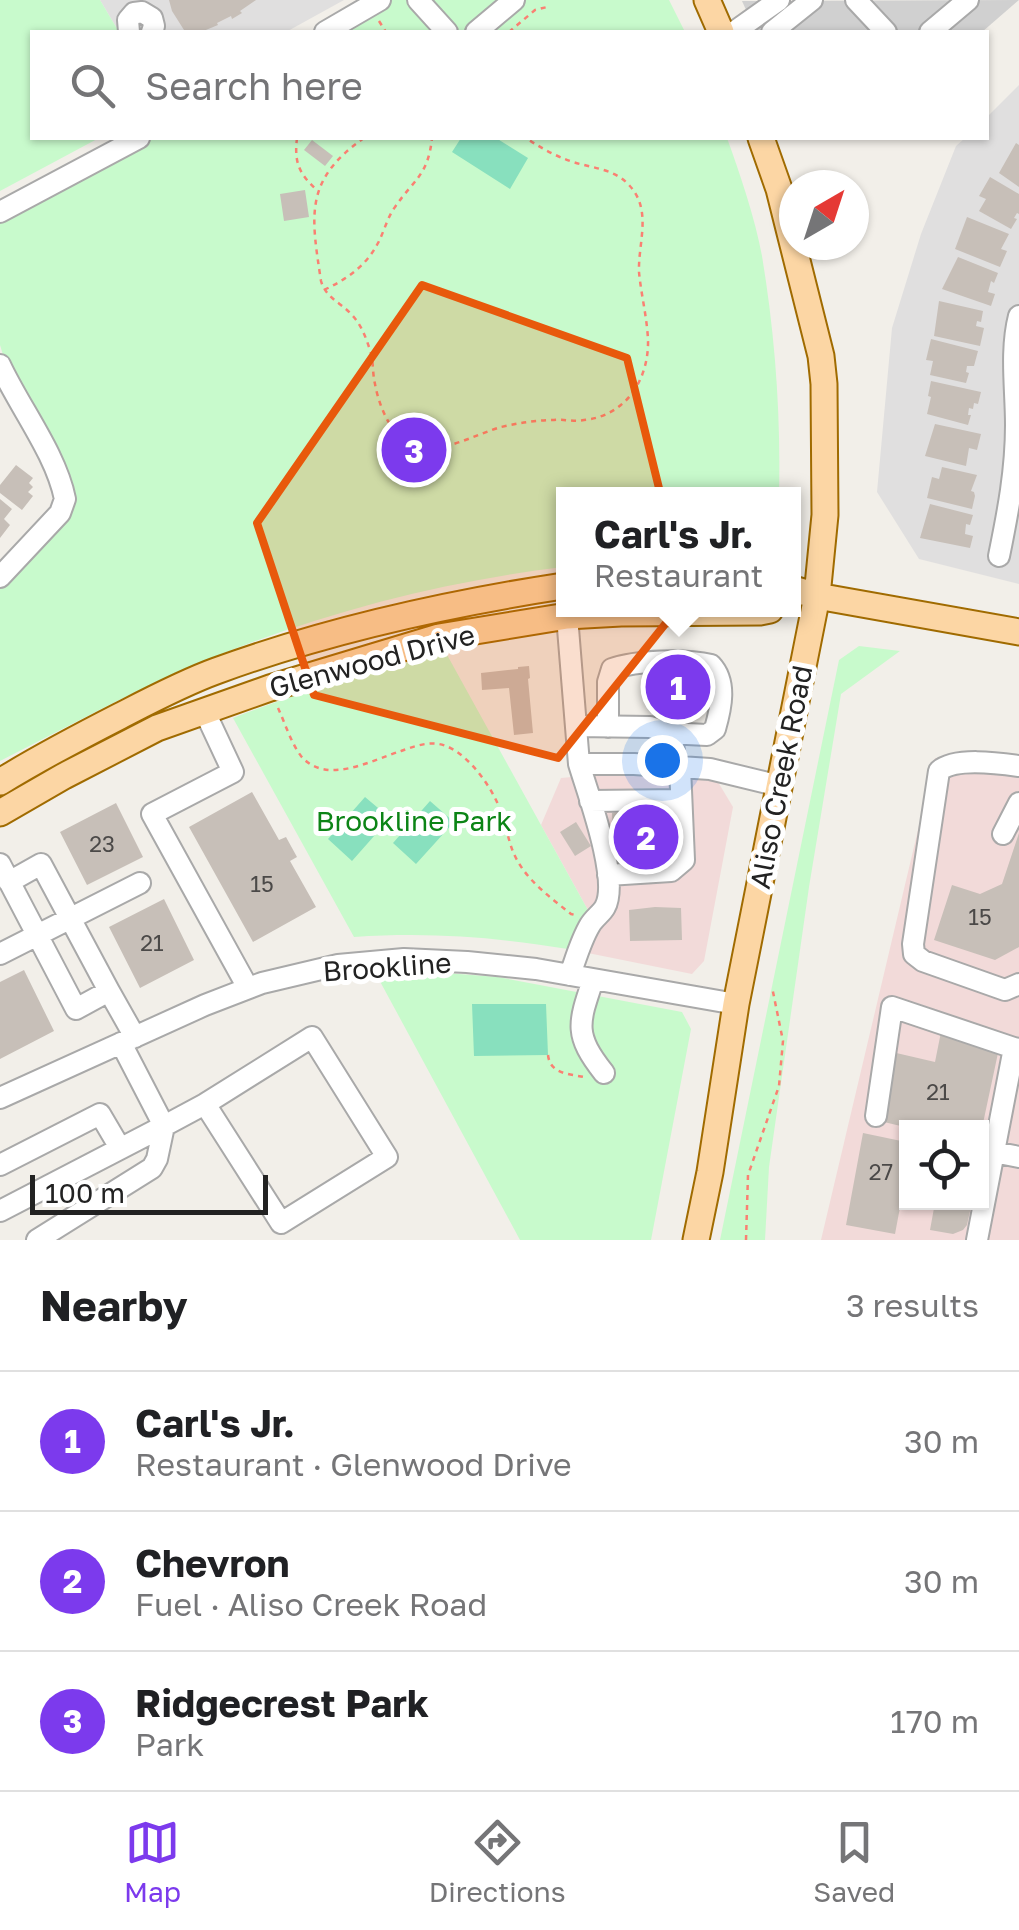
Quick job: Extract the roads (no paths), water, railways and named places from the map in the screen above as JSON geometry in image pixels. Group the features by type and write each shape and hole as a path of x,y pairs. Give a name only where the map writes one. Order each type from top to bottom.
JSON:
{"main road":[{"path":"708,0 720,30"},
{"name":"Aliso Creek Road","path":"762,140 780,189 821,356 824,384 826,515 801,596"},
{"name":"Glenwood Drive","path":"0,782 96,728 214,672 433,608 556,587"},
{"path":"801,596 1019,632"},
{"name":"Glenwood Drive","path":"0,813 157,728 204,710 439,637 561,617"},
{"name":"Aliso Creek Road","path":"696,1240 736,1004 780,786 799,617"}],"street":[{"path":"328,30 380,0"},
{"path":"418,0 445,30"},
{"path":"478,30 514,0"},
{"path":"737,30 779,0"},
{"path":"774,30 812,0"},
{"path":"856,0 884,30"},
{"path":"932,30 968,0"},
{"path":"0,212 135,140"},
{"path":"998,556 1013,486 1014,370 1019,316"},
{"path":"0,365 52,461 66,500 60,513 0,576"},
{"path":"567,617 580,764 609,890 605,907 585,934 570,975"},
{"path":"576,726 608,727 650,728 707,736 715,729 722,690 719,676 711,666 647,663 612,669 608,682 608,727"},
{"path":"204,710 234,772 152,814 248,988"},
{"path":"608,875 671,871 684,860 678,767 672,740 666,733"},
{"path":"1019,766 958,763 939,772 913,944 914,954 923,961 1005,990 1019,984"},
{"path":"580,764 710,769 780,786"},
{"path":"590,801 681,800"},
{"path":"1003,834 1019,803"},
{"path":"37,1240 152,1168 158,1160 164,1126 110,991 41,864 4,873 76,1009 110,991"},
{"path":"0,954 140,883"},
{"name":"Brookline","path":"0,1098 248,988 338,965 404,960 467,962 570,975 736,1004"},
{"path":"593,980 580,1031 590,1056 604,1073"},
{"path":"876,1116 892,1007 1016,1048 977,1240"},
{"path":"0,1211 205,1104 312,1038 388,1158 280,1224 205,1104"},
{"path":"0,1164 100,1114 120,1148"},
{"path":"994,1152 1019,1158"}],"place":[{"name":"Ridgecrest Park","path":"414,450"},
{"name":"Carl's Jr.","path":"678,687"},
{"name":"Chevron","path":"646,837"}],"park label":[{"name":"Brookline Park","path":"414,821"}]}
